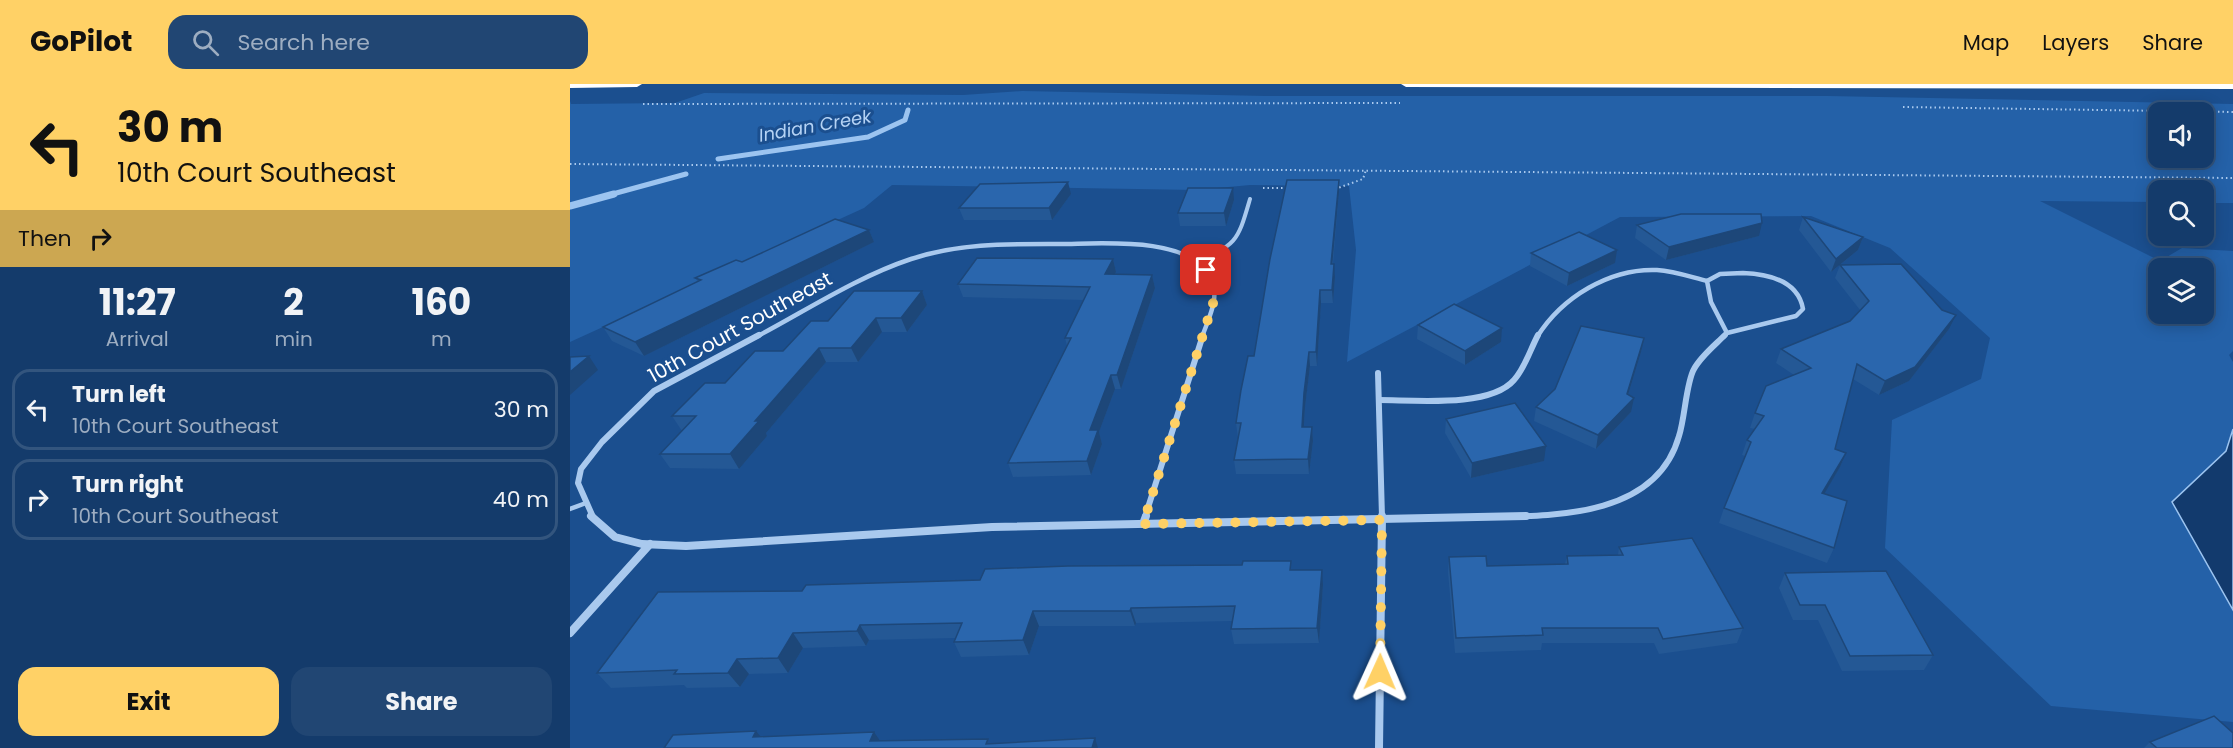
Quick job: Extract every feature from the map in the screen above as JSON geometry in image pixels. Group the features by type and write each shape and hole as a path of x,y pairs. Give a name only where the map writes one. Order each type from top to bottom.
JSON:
{"highway":[{"path":"570,85 636,84"},
{"path":"1406,84 2193,86 2233,88"}],"street":[{"name":"10th Court Southeast","path":"1143,524 1215,297 1214,282 1206,270 1194,260 1172,251 1143,245 993,244 937,252 882,270 654,391 602,442 581,469 578,483 590,515 615,537 650,544 686,546 992,527 1515,517 1596,508 1619,502 1647,486 1666,464 1679,438 1693,370 1727,333"},
{"path":"1379,400 1438,400 1499,393 1512,385 1538,337 1554,315 1565,305 1611,278 1633,271 1655,270 1707,281 1720,274 1762,274 1781,279 1801,298 1803,309 1796,315 1773,323 1727,333 1712,307 1707,292 1707,281"},
{"path":"1378,373 1382,520 1379,748"},
{"path":"570,633 650,544"}],"lane":[{"path":"1194,260 1216,254 1238,239 1250,199"},
{"path":"570,509 586,503"}],"path":[{"path":"570,164 2233,178"},
{"path":"1331,189 1350,186 1363,179 1366,170"},
{"path":"1250,199 1256,189 1292,188"}],"shaded area":[{"path":"1022,91 1266,96 1828,96 2148,102 2148,168 2214,168 2214,104 2233,104 2233,203 2214,203 2214,180 2148,180 2148,202 2040,201 2154,258 2148,258 2148,324 2214,324 2214,258 2165,258 2182,248 2233,251 2233,351 2229,355 2233,362 2233,429 2226,451 2173,502 2233,610 2233,722 2051,706 1885,548 1892,420 1981,379 1990,338 1890,248 1811,216 1620,217 1347,362 1356,250 1349,186 1250,185 1196,190 892,185 864,208 570,342 570,101 571,104 675,103 704,93 963,95"},
{"path":"2233,429 2233,610 2172,502 2226,451"}],"building":[{"path":"1287,180 1339,180 1331,264 1334,264 1332,290 1320,290 1316,352 1309,352 1304,393 1302,427 1312,427 1308,459 1234,460 1241,423 1236,423 1241,390 1248,356 1254,356 1270,259"},
{"path":"1068,182 1049,208 959,208 980,184"},
{"path":"1188,188 1233,188 1224,213 1178,213"},
{"path":"1681,214 1761,214 1762,223 1669,247 1637,225"},
{"path":"1803,217 1863,237 1836,259"},
{"path":"835,219 869,230 635,342 603,327 701,280 695,278 736,260 742,262"},
{"path":"1579,232 1617,250 1569,273 1531,253"},
{"path":"977,258 1113,259 1105,274 1152,275 1117,375 1111,375 1090,430 1098,430 1087,461 1008,463 1071,338 1065,338 1090,287 958,284"},
{"path":"1901,264 1942,310 1956,315 1915,367 1885,381 1857,364 1835,449 1846,453 1822,493 1847,501 1834,548 1724,508 1751,442 1747,440 1764,416 1755,413 1766,386 1811,368 1781,349 1850,321 1869,301 1840,265"},
{"path":"854,291 922,291 901,318 876,318 851,348 819,348 755,421 759,421 730,454 660,454 696,416 672,416 705,383 725,383 755,351 783,351 811,321 828,321"},
{"path":"1454,304 1502,328 1465,351 1418,325"},
{"path":"1581,326 1644,338 1627,394 1634,398 1598,435 1536,407 1555,389"},
{"path":"589,356 570,372 570,357"},
{"path":"1515,403 1546,446 1472,463 1446,419"},
{"path":"1692,538 1743,628 1663,639 1658,628 1542,628 1543,635 1456,638 1449,557 1486,556 1487,566 1568,564 1567,556 1623,555 1619,547"},
{"path":"1243,561 1291,561 1290,570 1322,570 1317,628 1231,629 1235,606 1131,608 1130,611 1033,611 1023,640 954,642 962,623 860,625 857,631 793,633 778,658 737,659 728,673 674,674 677,670 597,673 658,592 802,591 806,585 980,580 985,569 1242,565"},
{"path":"1886,571 1933,655 1850,656 1825,605 1800,605 1785,573"},
{"path":"2214,716 2233,733 2233,748 2157,748 2150,742"},
{"path":"756,731 753,737 874,732 870,741 988,739 986,744 1095,738 1092,748 664,748 673,735"}],"waterway":[{"name":"Indian Creek","path":"718,159 868,137 905,120 908,110"},
{"name":"Indian Creek","path":"609,195 686,174"},
{"name":"Indian Creek","path":"570,206 614,194"}],"route":[{"path":"1206,270 1214,282 1215,297 1143,524 1382,520 1380,672"}]}
